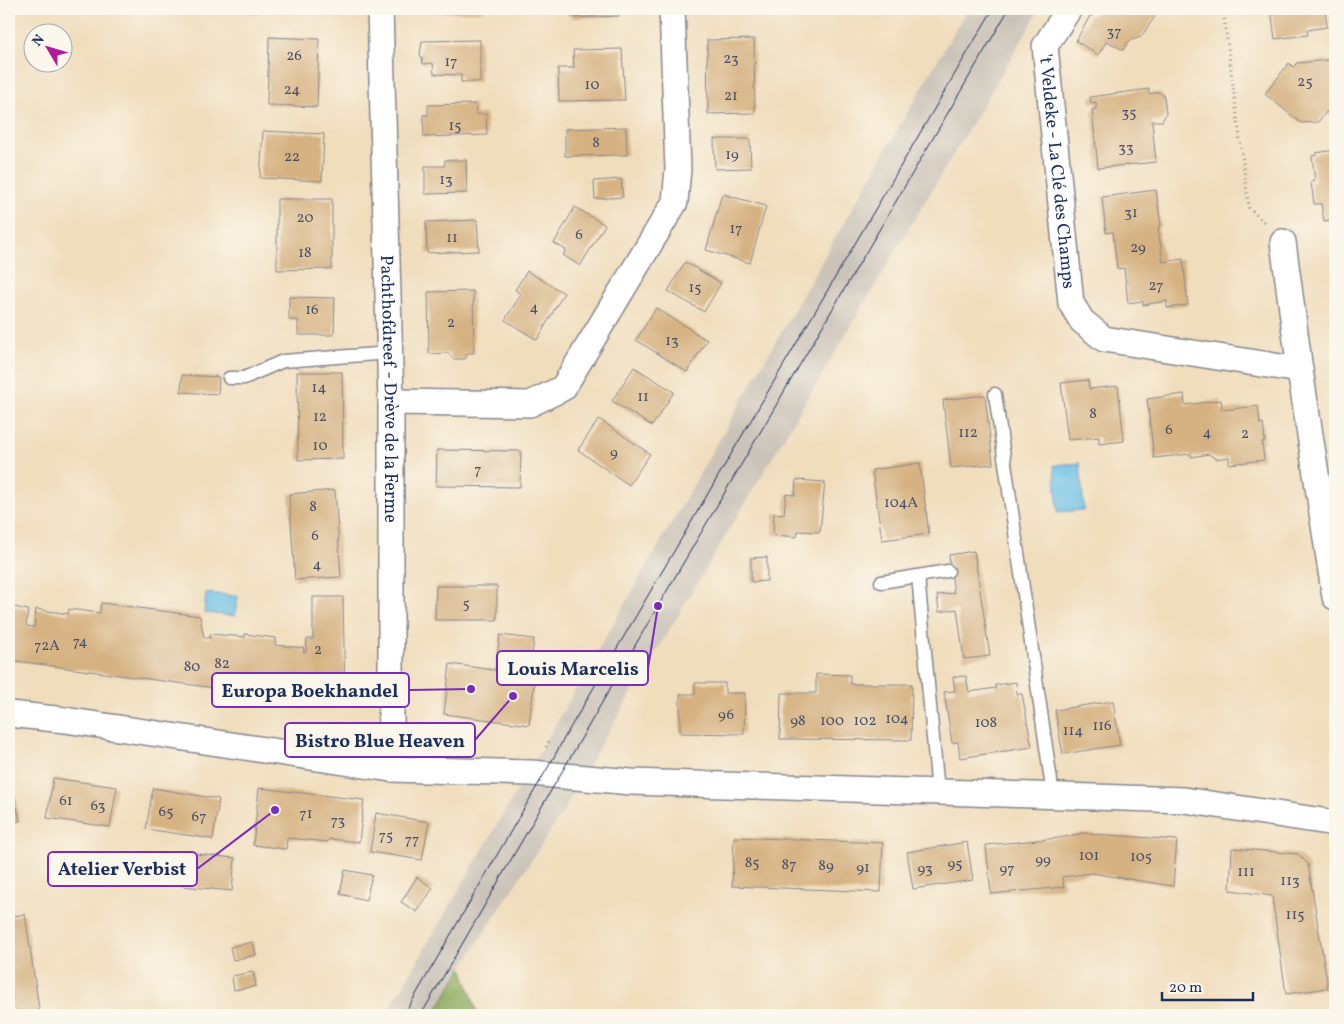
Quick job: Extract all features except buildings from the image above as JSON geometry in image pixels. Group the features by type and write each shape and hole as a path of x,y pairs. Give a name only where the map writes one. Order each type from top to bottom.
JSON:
{"street":[{"name":"Pachthofdreef - Drève de la Ferme","path":"380,9 392,402 391,769"},
{"path":"392,402 530,404 563,388 675,202 678,169 672,9"},
{"name":"'t Veldeke - La Clé des Champs","path":"1069,9 1045,46 1071,303 1082,321 1104,339 1300,370"},
{"path":"1283,242 1300,370 1335,598"},
{"path":"9,714 65,720 391,769 531,773 631,782 1184,800 1335,823"}],"lane":[{"path":"229,378 244,378 282,361 390,353"},
{"path":"995,394 1053,796"},
{"path":"881,582 948,571"},
{"path":"918,576 938,792"}],"path":[{"path":"1223,9 1249,208 1283,242"}],"shaded area":[{"path":"967,9 1040,9 591,761 564,810 462,967 434,1015 386,1015 535,760"}],"green space":[{"path":"462,967 478,1015 434,1015"}],"water":[{"path":"1080,463 1084,510 1058,512 1054,465"},
{"path":"206,593 238,596 235,616 204,613"}],"tram line":[{"path":"404,1015 563,740 993,9"},
{"path":"421,1015 658,606 1009,9"}],"place":[{"name":"Louis Marcelis","path":"658,606"},
{"name":"Europa Boekhandel","path":"471,689"},
{"name":"Bistro Blue Heaven","path":"513,696"},
{"name":"Atelier Verbist","path":"275,810"}]}
